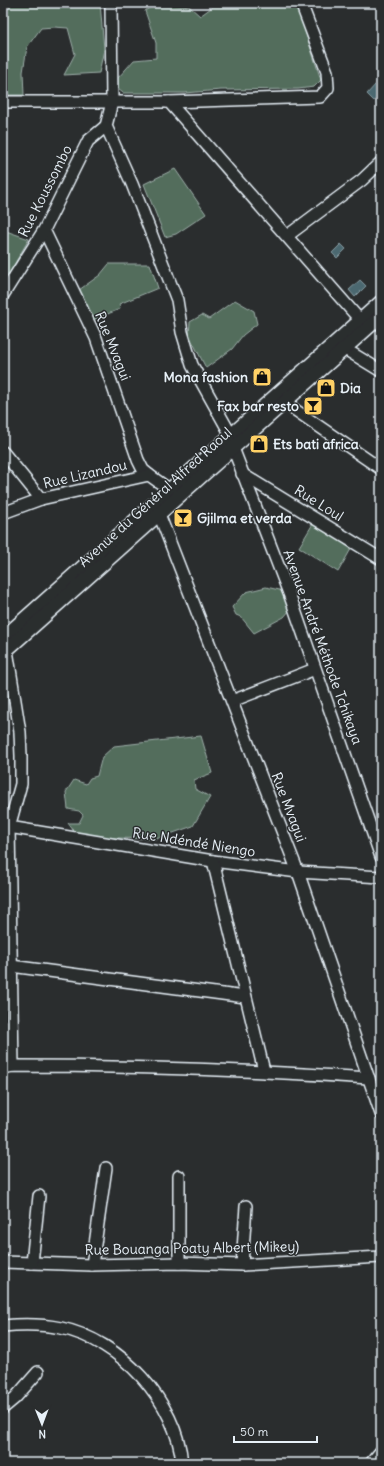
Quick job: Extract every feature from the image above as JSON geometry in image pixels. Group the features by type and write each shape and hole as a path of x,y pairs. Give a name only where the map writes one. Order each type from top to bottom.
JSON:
{"street":[{"path":"106,126 112,102 111,3"},
{"path":"3,102 169,102 320,97 328,88 328,72 301,3"},
{"path":"169,102 360,320"},
{"name":"Rue Koussombo","path":"3,295 44,230 88,141 106,126"},
{"name":"Avenue André Méthode Tchikaya","path":"106,126 134,191 177,300 182,332 192,365 232,442 242,474 290,596 381,856"},
{"path":"287,236 362,180 381,162"},
{"name":"Rue Mvagui","path":"44,230 96,338 138,460 143,470 149,475"},
{"name":"Avenue du Général Alfred Raoul","path":"4,647 159,514 232,442 360,320 381,302"},
{"name":"Avenue du Général Alfred Raoul","path":"4,647 170,490 284,403 381,316"},
{"path":"345,349 381,371"},
{"path":"284,403 381,469"},
{"path":"3,452 41,499"},
{"name":"Rue Loul","path":"242,474 381,559"},
{"name":"Rue Lizandou","path":"3,513 41,499 149,475 170,490"},
{"name":"Rue Mvagui","path":"159,514 298,872 381,1114"},
{"path":"4,647 20,732 21,756 21,784 6,827 11,966 8,1067 264,1071 369,1078"},
{"path":"232,701 315,669"},
{"name":"Rue Ndéndé Niengo","path":"6,827 298,872 381,877"},
{"path":"213,860 264,1071"},
{"path":"11,966 245,997"},
{"path":"92,1265 106,1168"},
{"path":"179,1176 179,1263"},
{"path":"32,1263 39,1196"},
{"path":"242,1265 246,1206"},
{"name":"Rue Bouanga Poaty Albert (Mikey)","path":"3,1262 92,1265 179,1263 242,1265 381,1256"},
{"path":"3,1326 30,1324 62,1328 92,1339 113,1352 137,1370 162,1405 176,1435 182,1463"},
{"path":"3,1408 15,1398 38,1372"},
{"path":"371,1463 381,1451"}],"green space":[{"path":"3,3 100,3 104,49 99,73 64,75 75,54 68,28 41,28 27,47 23,72 24,95 3,95"},
{"path":"156,3 190,7 200,16 218,3 296,3 321,80 314,87 298,89 221,90 185,93 123,93 118,89 118,78 134,60 156,58 156,43 145,11"},
{"path":"175,169 206,214 176,234 165,237 144,184"},
{"path":"3,230 29,239 3,284"},
{"path":"109,264 150,264 158,288 119,304 120,309 90,321 79,290 100,275"},
{"path":"235,300 254,311 257,324 243,335 232,349 206,368 189,335 190,322 202,315 209,319"},
{"path":"314,522 351,549 338,572 299,547"},
{"path":"266,587 284,591 290,610 284,617 254,633 241,617 236,615 232,607 246,592"},
{"path":"201,736 212,773 194,780 195,789 210,797 193,826 156,839 78,837 68,823 79,823 83,815 79,811 68,809 66,792 74,780 86,784 90,778 97,776 102,757 114,746"}],"water":[{"path":"376,84 381,89 381,93 374,101 367,94"},
{"path":"341,244 346,249 337,258 332,253"},
{"path":"360,280 366,286 355,297 349,290"}],"place":[{"name":"Mona fashion","path":"262,377"},
{"name":"Dia","path":"326,388"},
{"name":"Fax bar resto","path":"313,406"},
{"name":"Ets bati africa","path":"259,444"},
{"name":"Gjilma et verda","path":"183,518"}]}
